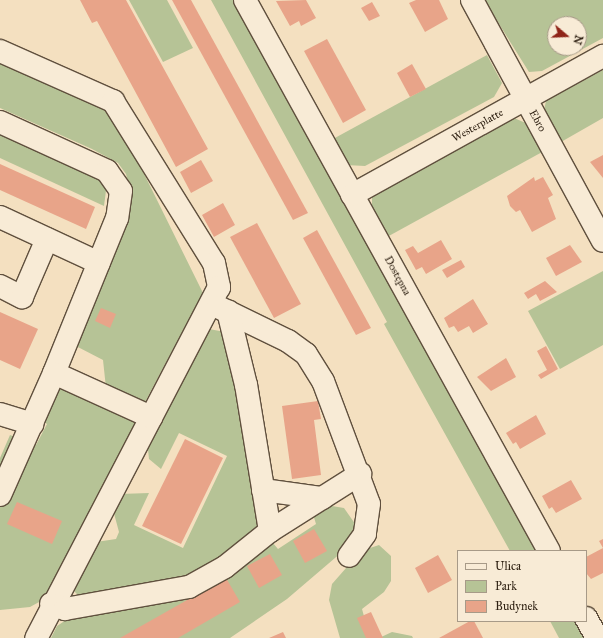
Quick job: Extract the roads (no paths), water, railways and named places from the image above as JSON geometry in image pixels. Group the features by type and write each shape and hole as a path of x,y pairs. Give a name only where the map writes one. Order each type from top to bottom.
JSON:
{"street":[{"name":"Dostępna","path":"245,0 548,550"},
{"name":"Ebro","path":"472,0 603,241"},
{"path":"0,51 113,101 214,263 219,287 219,308 246,385 270,531"},
{"name":"Westerplatte","path":"352,195 603,56"},
{"path":"0,122 107,171 121,191 117,218 33,424 0,495"},
{"path":"0,217 99,263"},
{"path":"0,286 22,297 47,239"},
{"path":"36,638 52,604 151,417 219,308"},
{"path":"219,308 266,328 306,354 323,381 360,474 369,504 368,521 365,534 349,556"},
{"path":"54,373 151,417"},
{"path":"0,414 33,424"},
{"path":"52,604 65,608 189,587 225,567 270,531 360,474"},
{"path":"263,490 322,498"},
{"path":"587,620 597,638"}]}
